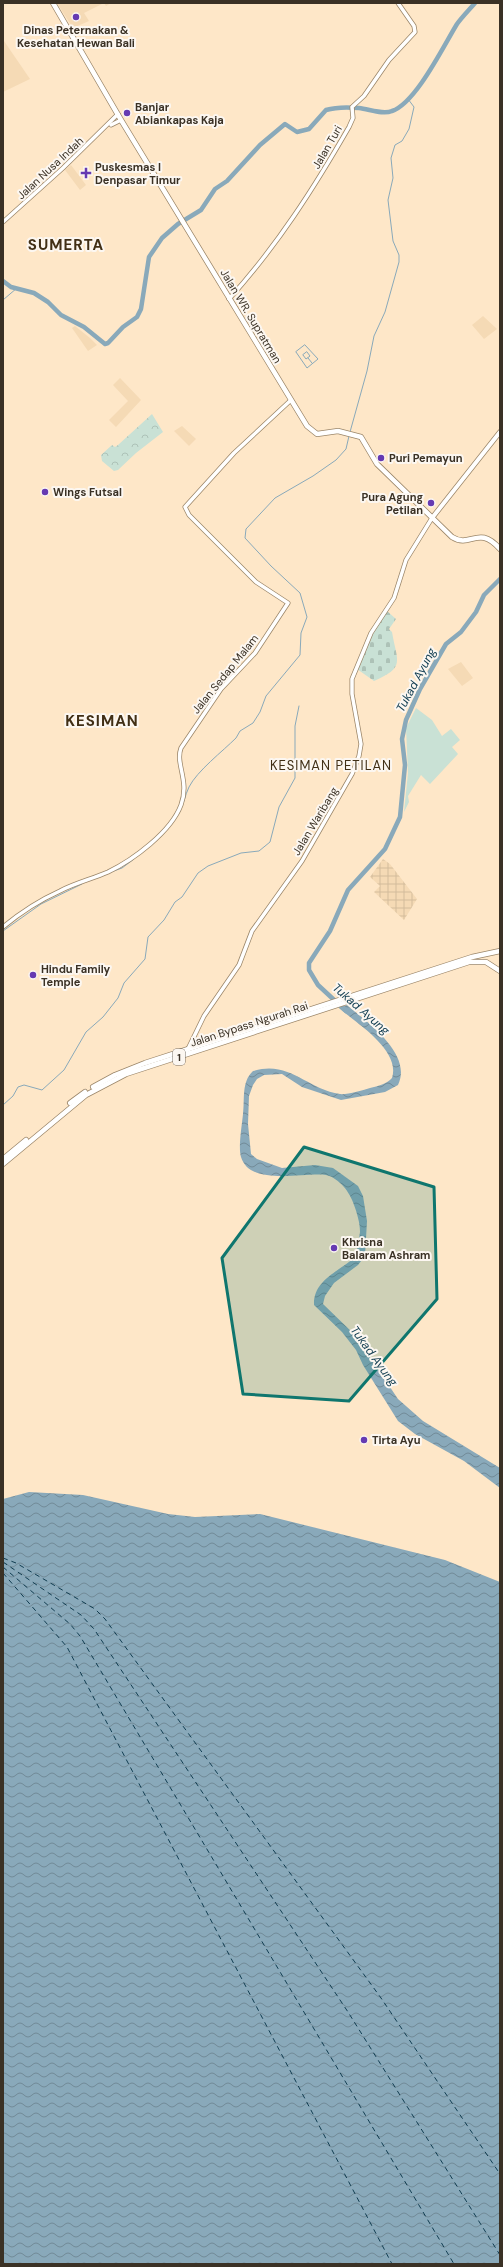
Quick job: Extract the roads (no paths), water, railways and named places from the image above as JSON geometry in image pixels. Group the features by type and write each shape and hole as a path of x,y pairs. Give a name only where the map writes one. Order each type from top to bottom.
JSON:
{"main road":[{"name":"Jalan WR. Supratman","path":"53,3 121,120 305,423 315,433 337,431 350,433 363,439 377,464 455,539 465,540 485,537 490,539 500,548"},
{"path":"432,518 500,432"},
{"name":"Jalan Bypass Ngurah Rai","path":"3,1159 86,1095 104,1084 188,1052 494,951 500,947"},
{"name":"Jalan Bypass Ngurah Rai","path":"494,951 500,951"},
{"name":"Jalan Bypass Ngurah Rai","path":"344,1001 469,962 486,962 500,971"},
{"name":"Jalan Bypass Ngurah Rai","path":"3,1164 42,1129"}],"street":[{"name":"Jalan Turi","path":"229,299 272,248 301,208 349,127 353,118 353,106 364,96 389,60 415,32 414,26 398,3"},
{"name":"Jalan Nusa Indah","path":"3,222 108,126 118,114"},
{"name":"Jalan Nusa Indah","path":"108,126 121,120"},
{"name":"Jalan Sedap Malam","path":"3,927 50,895 124,863 164,831 178,812 185,785 179,757 181,748 221,689 256,651 288,603 253,579 189,515 185,507 234,453 291,400"},
{"name":"Jalan Waribang","path":"188,1052 204,1016 239,965 252,931 302,861 352,774 359,756 361,744 352,694 352,679 371,633 394,598 406,560 432,518"}],"water":[{"path":"347,1005 366,1020 386,1040 394,1051 399,1062 401,1073 398,1085 385,1092 341,1100 302,1087 282,1074 264,1075 257,1079 249,1096 248,1124 251,1154 257,1159 282,1168 315,1165 333,1168 358,1186 363,1196 367,1221 365,1256 358,1265 334,1283 325,1296 323,1304 355,1335 398,1399 423,1421 500,1468 500,1488 464,1461 415,1434 398,1421 363,1365 356,1350 342,1332 314,1305 318,1288 323,1282 356,1256 360,1232 357,1215 350,1195 340,1182 326,1175 266,1175 255,1172 246,1166 241,1157 240,1142 244,1109 244,1091 249,1075 253,1071 277,1069 298,1076 317,1087 340,1094 346,1094 379,1086 388,1082 392,1078 393,1068 390,1057 384,1048 366,1029 339,1008"},
{"path":"29,1492 83,1495 168,1514 195,1517 260,1514 445,1560 500,1582 500,2264 3,2264 3,1499"}],"waterway":[{"path":"3,281 11,287 34,293 48,302 61,315 84,327 105,344 108,343 123,327 137,317 141,309 149,257 162,238 178,224 201,210 215,189 227,181 260,145 285,124 297,132 309,129 326,110 351,107 388,112 401,106 420,85 457,24 475,3"},
{"path":"350,432 367,371 374,336 385,312 399,262 399,255 393,241 388,200 393,178 391,158 395,145 402,141 409,129 414,107 408,99"},
{"path":"3,300 17,288"},
{"path":"305,345 318,359 307,368 296,352 305,345"},
{"path":"307,352 310,356 306,359 303,355 307,352"},
{"path":"308,358 312,363"},
{"path":"179,813 188,790 198,774 236,738 240,731 253,723 260,712 266,696 300,655 301,633 307,617 300,593 271,566 245,538 246,529 275,498 313,476 336,460 346,449 349,436"},
{"name":"Tukad Ayung","path":"346,1011 318,985 309,970 309,963 330,931 348,890 385,849 400,817 405,765 402,739 406,720 420,689 446,644 461,632 476,612 484,595 500,579"},
{"path":"3,1105 13,1096 18,1087 24,1085 42,1090 64,1070 86,1032 103,1017 118,998 124,983 145,959 148,937 164,920 175,902 182,897 198,873 208,866 241,853 259,851 270,842 279,807 295,778 295,726 299,706"},
{"path":"111,872 122,868 134,859"},
{"path":"3,931 41,904 82,884"}],"place":[{"name":"Dinas Peternakan & Kesehatan Hewan Bali","path":"76,17"},
{"name":"Banjar Abiankapas Kaja","path":"127,113"},
{"name":"Puskesmas I Denpasar Timur","path":"86,173"},
{"name":"Puri Pemayun","path":"381,458"},
{"name":"Wings Futsal","path":"45,492"},
{"name":"Pura Agung Petilan","path":"431,503"},
{"name":"Hindu Family Temple","path":"33,975"},
{"name":"Khrisna Balaram Ashram","path":"334,1248"},
{"name":"Tirta Ayu","path":"364,1440"}],"district":[{"name":"SUMERTA","path":"66,245"},
{"name":"KESIMAN","path":"102,721"},
{"name":"KESIMAN PETILAN","path":"331,765"}]}
